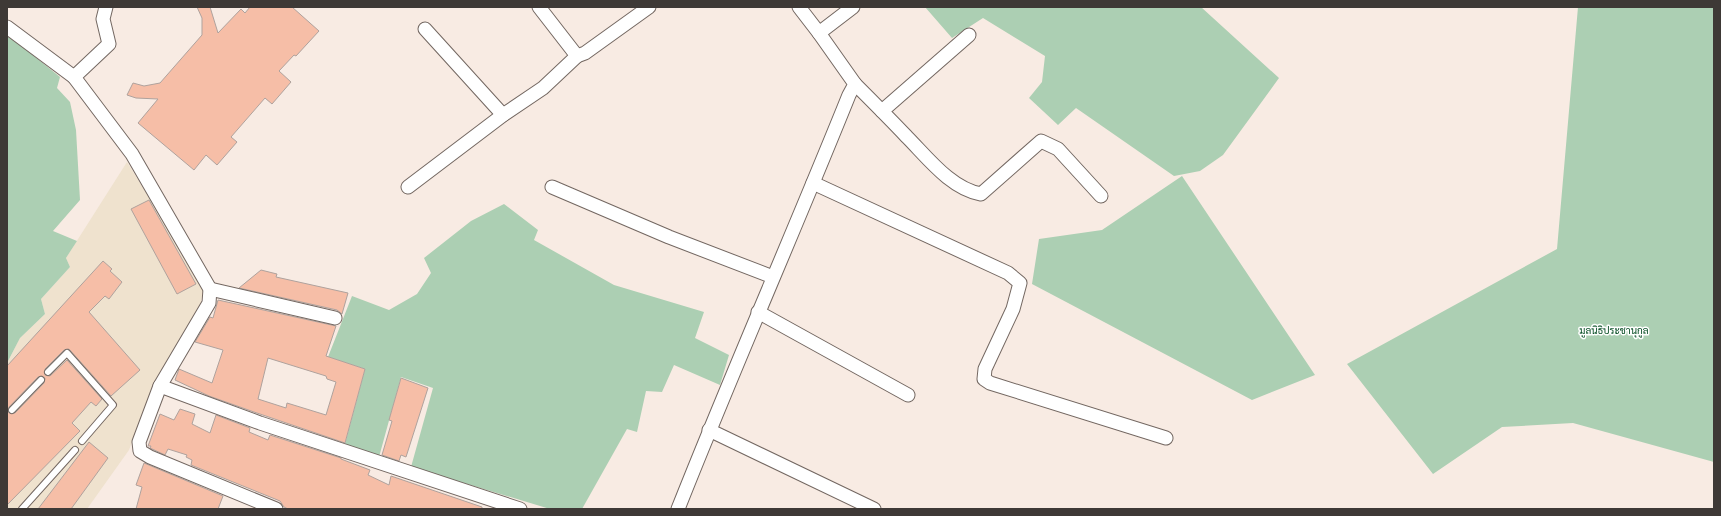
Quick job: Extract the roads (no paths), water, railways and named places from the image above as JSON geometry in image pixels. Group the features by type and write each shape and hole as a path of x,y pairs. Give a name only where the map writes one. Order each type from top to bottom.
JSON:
{"street":[{"path":"74,77 109,44 102,20 106,7"},
{"path":"539,7 577,56"},
{"path":"408,187 503,115 543,88 577,56 584,53 649,7"},
{"path":"798,7 820,33 855,84 953,181 973,193 981,194 1041,141 1058,149 1101,196"},
{"path":"820,33 854,7"},
{"path":"7,26 74,77 132,154 210,289 208,303 160,386 139,442 140,451 253,505 276,509"},
{"path":"425,29 503,115"},
{"path":"882,111 969,35"},
{"path":"678,509 758,312 849,95 855,84"},
{"path":"813,183 1008,273 1020,283 1013,309 984,370 984,379 990,383 1166,438"},
{"path":"552,187 669,236 773,277"},
{"path":"210,289 335,318"},
{"path":"758,312 908,395"},
{"path":"160,386 260,423 520,509"},
{"path":"709,430 874,509"}],"lane":[{"path":"48,372 67,353 113,405 82,442"},
{"path":"12,410 41,380"},
{"path":"22,509 75,450"}],"park label":[{"name":"มูลนิธิประชานุกูล","path":"1614,330"}]}
